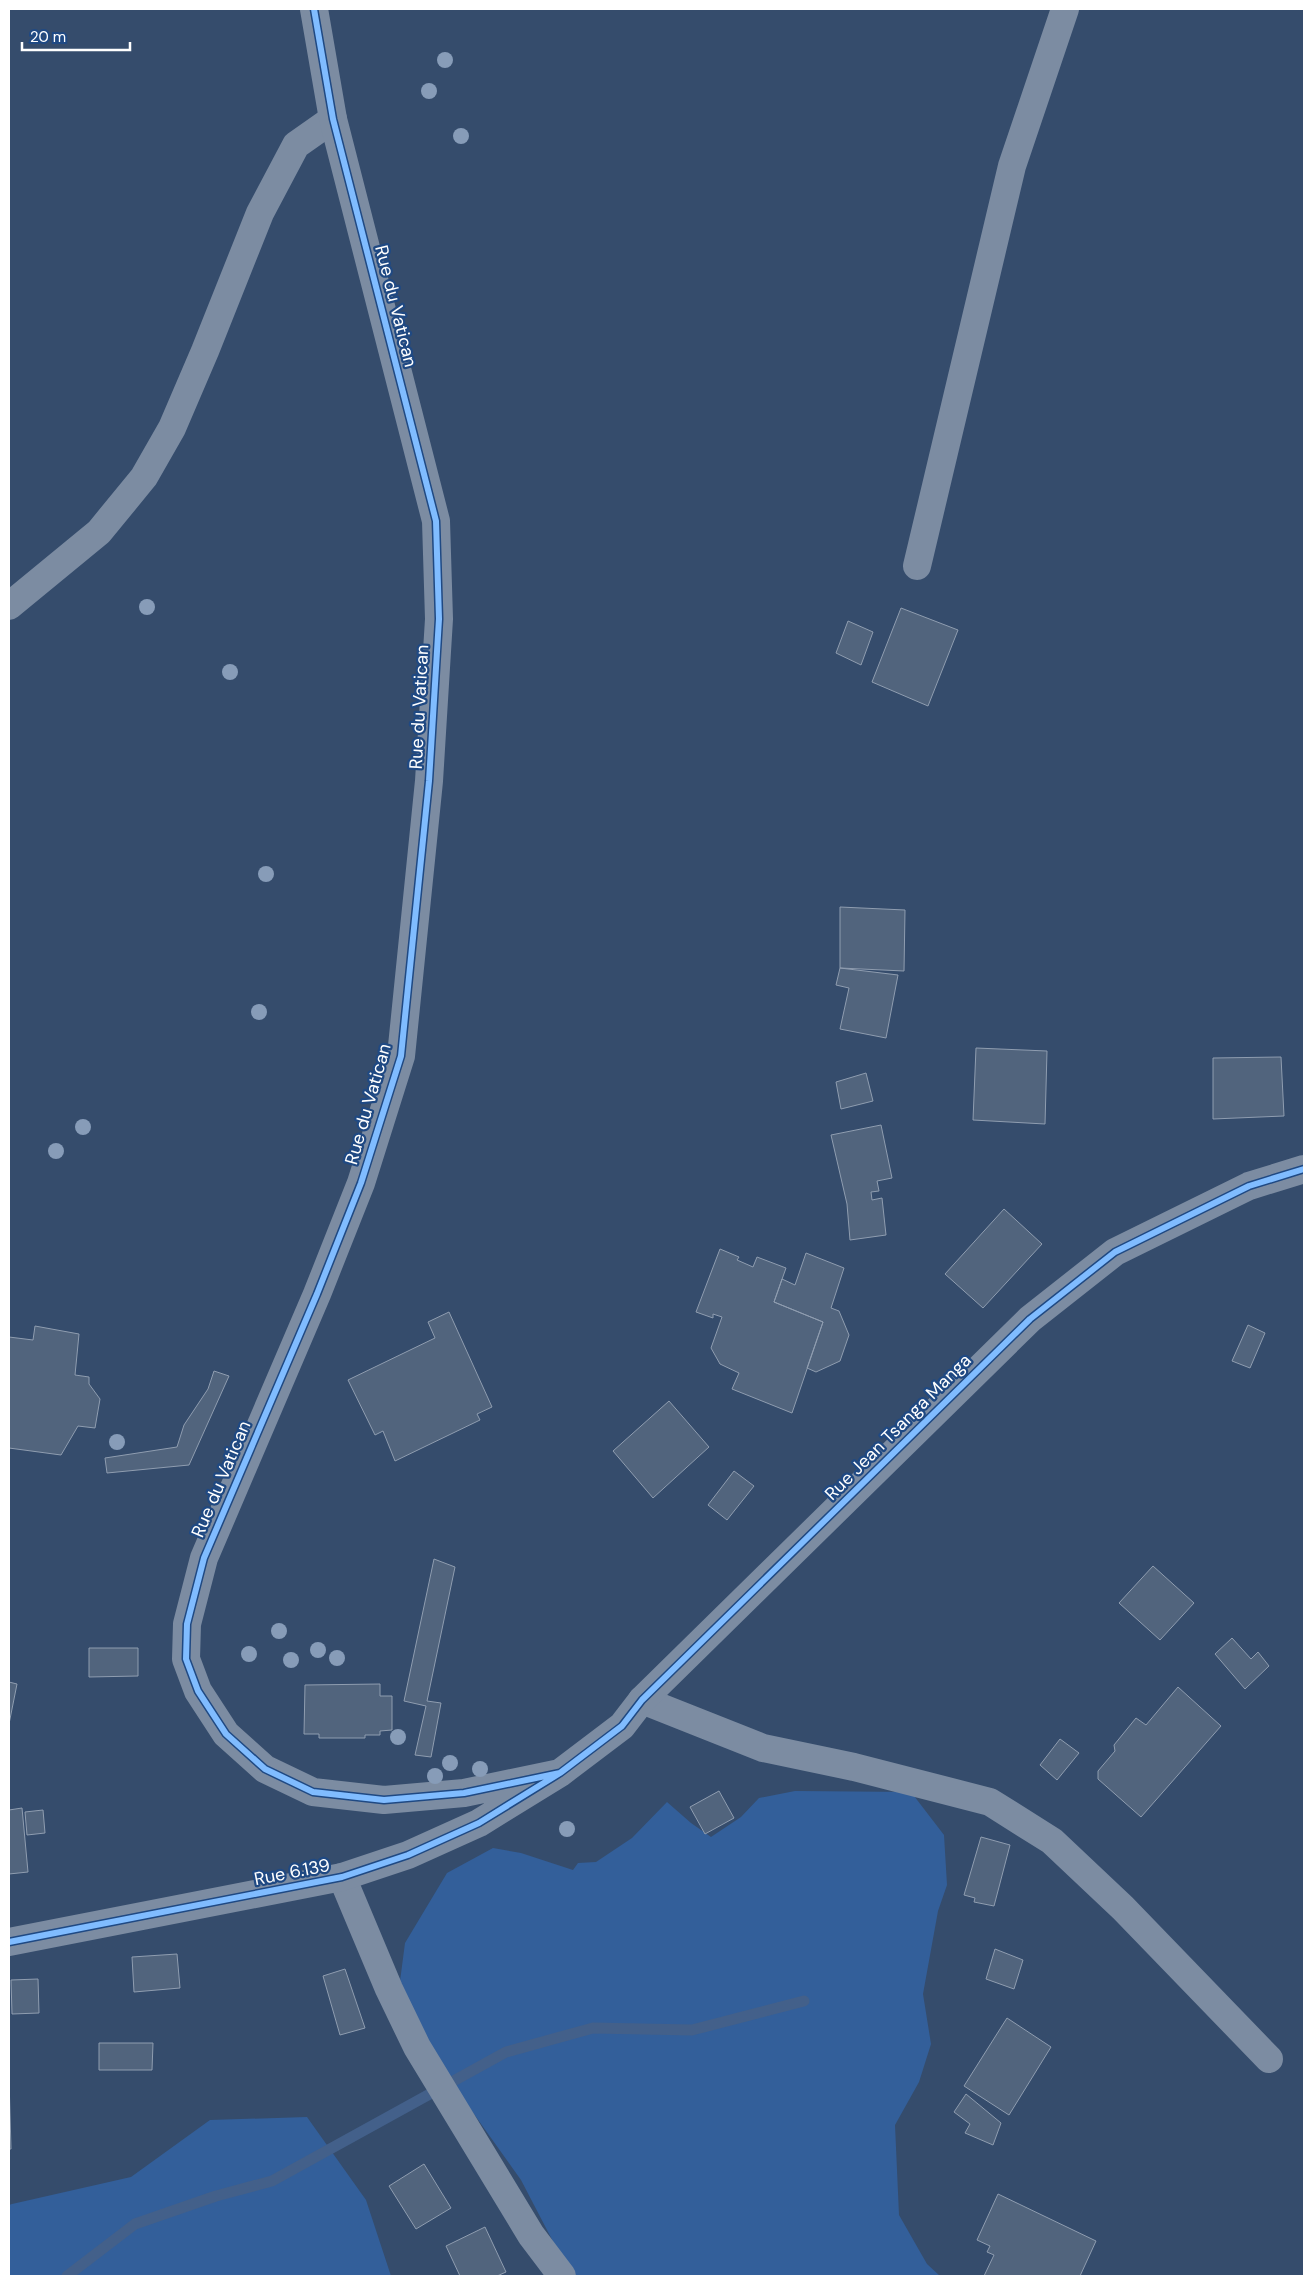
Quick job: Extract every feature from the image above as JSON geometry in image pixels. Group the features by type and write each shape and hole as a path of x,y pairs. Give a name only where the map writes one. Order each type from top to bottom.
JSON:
{"street":[{"name":"Rue du Vatican","path":"314,9 333,119 436,522 439,619 429,781 401,1056 357,1192 317,1294 204,1558 187,1624 186,1659 198,1691 226,1734 265,1770 313,1792 384,1800 464,1793 560,1773"},
{"path":"917,566 1012,166 1065,9"},
{"path":"9,606 99,532 144,477 172,428 260,213 291,154 296,145 333,119"},
{"name":"Rue Jean Tsanga Manga","path":"560,1773 622,1726 642,1700 1030,1319 1115,1252 1249,1186 1304,1168"},
{"path":"642,1700 763,1748 854,1767 990,1802 1052,1841 1123,1908 1270,2059"},
{"name":"Rue 6.139","path":"9,1942 342,1877 408,1855 480,1823 560,1773"},
{"path":"342,1877 388,1989 417,2047 531,2235 562,2276"}],"shaded area":[{"path":"795,1791 911,1792 944,1835 947,1885 938,1911 923,1994 931,2044 919,2082 895,2125 899,2215 927,2264 940,2276 571,2276 521,2180 401,2012 399,1989 405,1943 447,1873 493,1848 521,1853 573,1870 578,1863 596,1862 632,1838 667,1802 711,1837 741,1817 759,1798"},
{"path":"307,2117 366,2200 391,2276 9,2276 9,2205 131,2177 210,2120"}],"building":[{"path":"901,608 958,630 928,706 872,682"},
{"path":"848,621 873,632 861,665 836,653"},
{"path":"840,907 905,910 904,971 840,968"},
{"path":"840,968 898,975 886,1038 840,1029 849,988 836,985"},
{"path":"976,1048 1047,1051 1045,1124 973,1120"},
{"path":"1281,1057 1284,1116 1213,1119 1213,1058"},
{"path":"866,1073 873,1101 841,1109 836,1082"},
{"path":"881,1125 892,1178 877,1181 879,1191 871,1192 872,1200 882,1198 886,1235 850,1240 847,1204 831,1135"},
{"path":"1004,1209 1042,1244 983,1308 945,1274"},
{"path":"720,1249 739,1257 737,1260 753,1267 757,1257 786,1268 774,1302 823,1322 792,1413 732,1389 739,1373 720,1364 711,1348 722,1317 713,1314 713,1318 696,1312"},
{"path":"806,1253 844,1268 831,1308 839,1311 849,1335 840,1361 816,1372 807,1368 823,1322 774,1302 782,1279 795,1285"},
{"path":"449,1312 492,1407 477,1414 480,1420 395,1461 383,1431 375,1435 348,1380 435,1338 428,1322"},
{"path":"1248,1325 1265,1333 1250,1368 1232,1361"},
{"path":"35,1326 79,1334 75,1375 89,1377 89,1384 100,1399 95,1428 78,1426 61,1455 9,1448 9,1337 33,1340"},
{"path":"214,1371 229,1376 189,1465 107,1473 105,1458 177,1447 184,1425 208,1389"},
{"path":"669,1401 709,1447 653,1498 613,1451"},
{"path":"734,1471 754,1486 727,1520 708,1505"},
{"path":"434,1559 455,1567 427,1701 441,1703 431,1757 415,1755 426,1706 404,1701"},
{"path":"1153,1566 1194,1603 1160,1640 1119,1603"},
{"path":"1232,1638 1251,1659 1258,1652 1269,1666 1245,1689 1215,1654"},
{"path":"89,1648 138,1648 138,1676 89,1677"},
{"path":"9,1682 17,1684 9,1724"},
{"path":"380,1684 380,1696 392,1696 392,1730 380,1731 380,1735 365,1735 365,1738 319,1738 319,1734 304,1734 305,1685"},
{"path":"1178,1687 1221,1726 1141,1817 1098,1779 1098,1771 1115,1751 1114,1745 1136,1718 1146,1725"},
{"path":"1060,1739 1079,1753 1057,1780 1040,1765"},
{"path":"719,1791 734,1818 705,1834 690,1807"},
{"path":"22,1808 28,1872 9,1874 9,1810"},
{"path":"43,1810 45,1833 27,1835 25,1812"},
{"path":"981,1837 1010,1845 994,1906 974,1902 975,1898 964,1895"},
{"path":"995,1949 1023,1960 1014,1989 986,1979"},
{"path":"177,1954 180,1988 134,1992 132,1957"},
{"path":"345,1969 365,2028 340,2035 323,1976"},
{"path":"38,1979 39,2013 12,2014 11,1980"},
{"path":"1007,2018 1051,2047 1009,2115 964,2086"},
{"path":"99,2043 153,2043 152,2070 99,2070"},
{"path":"9,2079 11,2149 9,2149"},
{"path":"966,2094 1001,2123 993,2145 965,2133 970,2124 954,2112"},
{"path":"424,2164 451,2208 416,2229 389,2186"},
{"path":"998,2194 1096,2241 1080,2276 984,2276 994,2255 987,2252 990,2246 977,2240"},
{"path":"485,2227 506,2272 497,2276 460,2276 446,2246"}],"waterway":[{"path":"67,2276 135,2224 216,2196 272,2181 506,2052 593,2028 692,2030 804,2001"}],"cycle path":[{"path":"314,9 333,119 436,521 439,619 429,781 401,1056 361,1183 317,1294 204,1558 187,1624 186,1659 198,1691 226,1734 265,1769 313,1792 384,1800 464,1793 560,1773"},
{"path":"9,1942 342,1877 408,1855 479,1823 560,1773 622,1726 642,1700 1030,1319 1115,1252 1249,1186 1304,1169"}]}
